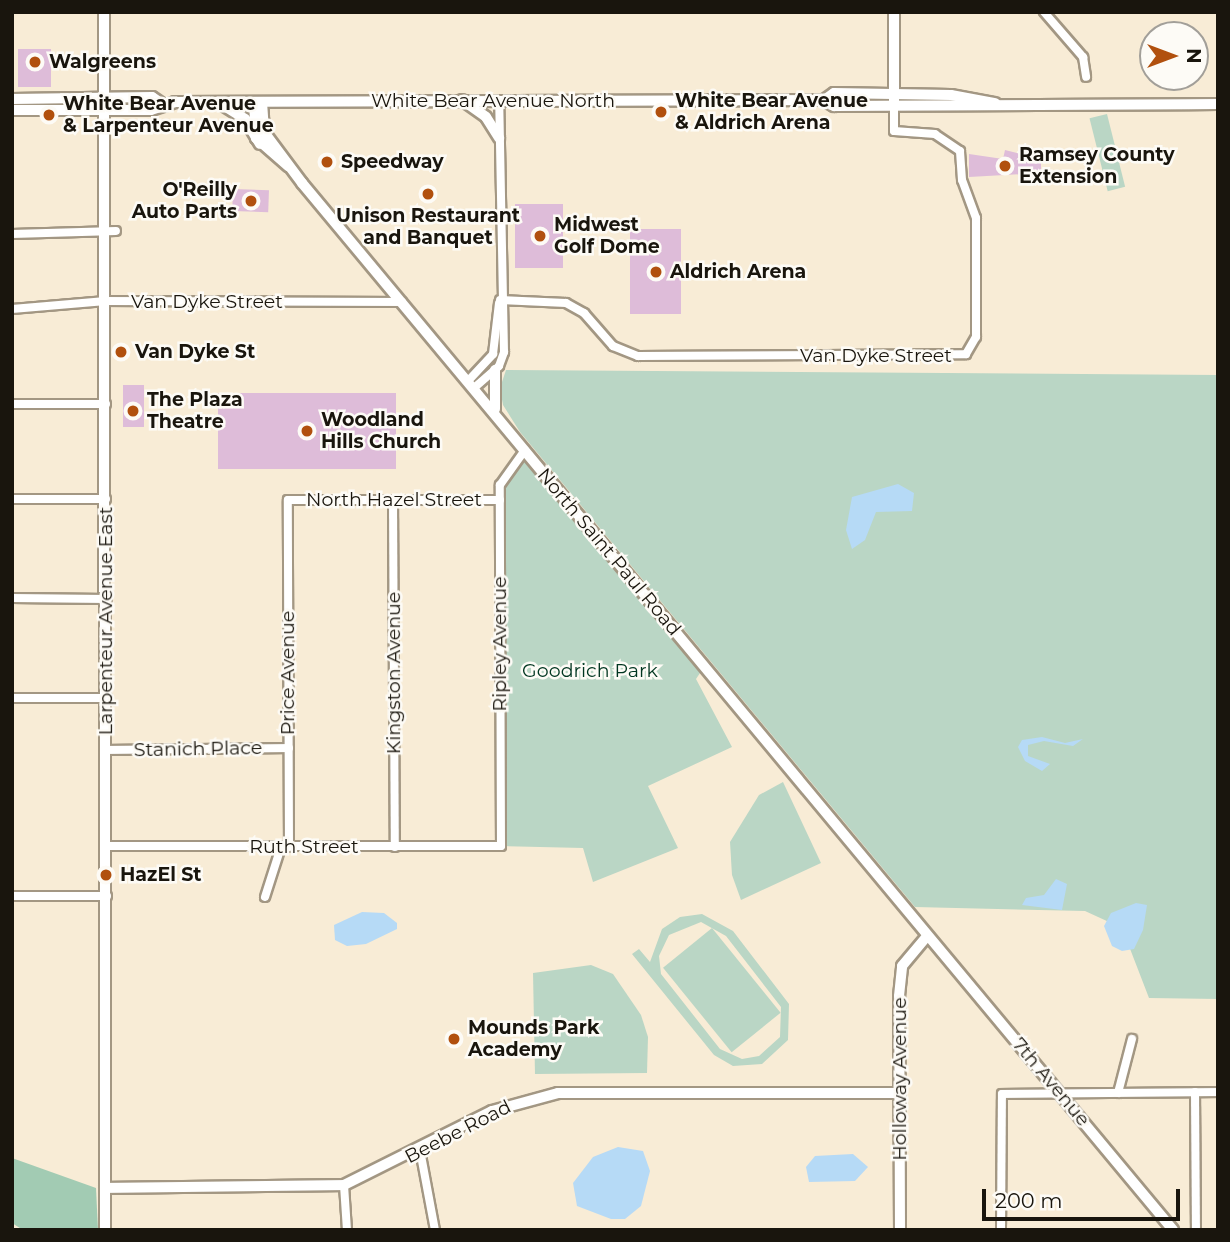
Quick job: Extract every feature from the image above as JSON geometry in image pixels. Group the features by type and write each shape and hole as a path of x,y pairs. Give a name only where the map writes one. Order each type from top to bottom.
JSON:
{"main road":[{"name":"White Bear Avenue North","path":"824,100 834,93 895,94 995,103"},
{"name":"White Bear Avenue North","path":"12,110 104,104 152,97 162,103 824,100 834,106 995,103 1218,104"},
{"name":"White Bear Avenue North","path":"12,99 104,104"},
{"path":"462,100 486,117 499,138"},
{"path":"218,102 244,119 260,144"}],"street":[{"name":"Larpenteur Avenue East","path":"104,12 107,599 105,1230"},
{"path":"894,12 894,106"},
{"path":"1044,12 1083,57 1086,77"},
{"path":"499,100 499,300 504,347 495,370 492,400 499,419"},
{"path":"258,102 260,144"},
{"name":"North Saint Paul Road","path":"258,102 264,130 291,169 926,937"},
{"name":"Van Dyke Street","path":"499,300 566,303 584,313 613,346 638,356 966,354 976,337 976,218 962,180 960,151 936,134 894,131 894,106"},
{"name":"North Saint Paul Road","path":"260,144 291,169"},
{"path":"12,234 116,231"},
{"path":"471,385 493,354 499,300"},
{"name":"Van Dyke Street","path":"12,309 106,301 402,302"},
{"path":"471,385 495,370"},
{"path":"12,404 106,404"},
{"name":"Ripley Avenue","path":"501,846 500,500 505,473 525,450"},
{"path":"12,499 106,499"},
{"name":"North Hazel Street","path":"288,500 500,500"},
{"name":"Price Avenue","path":"265,897 285,847 289,748 288,500"},
{"name":"Kingston Avenue","path":"393,500 395,847"},
{"path":"12,598 107,599"},
{"path":"12,698 107,698"},
{"name":"Stanich Place","path":"107,750 289,748"},
{"name":"Ruth Street","path":"107,846 501,846"},
{"path":"12,896 107,896"},
{"name":"Holloway Avenue","path":"900,1230 902,966 926,937"},
{"name":"7th Avenue","path":"926,937 1061,1093 1172,1230"},
{"path":"1118,1093 1132,1038"},
{"path":"1195,1092 1196,1230"},
{"path":"1001,1230 1002,1094 1218,1092"},
{"name":"Beebe Road","path":"105,1188 344,1185 420,1150 500,1108 558,1093 900,1093"},
{"path":"420,1150 435,1230"},
{"path":"344,1185 347,1230"}],"green space":[{"path":"1107,114 1125,187 1108,191 1090,118"},
{"path":"506,370 1218,375 1218,999 1149,998 1122,928 1085,911 915,907 520,432 503,405 500,388"},
{"name":"Goodrich Park","path":"525,450 704,667 696,679 732,747 648,786 678,848 593,882 583,848 501,846 500,500 505,473"},
{"path":"783,782 821,863 741,900 732,875 730,842 759,795"},
{"path":"702,914 733,931 789,1004 788,1040 762,1064 733,1066 714,1055 632,954 639,949 650,962 662,929 680,917","holes":["701,922 726,936 781,1007 780,1037 759,1056 742,1059 720,1049 661,974 659,956 669,935"]},
{"path":"712,928 781,1013 732,1052 663,968"},
{"path":"591,965 613,974 641,1015 648,1037 647,1073 535,1074 533,973"},
{"path":"12,1158 96,1188 98,1230 23,1230 12,1223"}],"water":[{"path":"898,484 914,493 912,511 876,512 865,540 852,549 846,530 852,497"},
{"path":"1042,737 1065,743 1083,739 1073,746 1044,741 1028,745 1028,756 1050,764 1042,771 1025,761 1018,747 1022,740"},
{"path":"1056,879 1067,884 1062,910 1022,905 1026,898 1044,895"},
{"path":"1136,903 1147,905 1143,930 1134,949 1122,951 1112,946 1104,926 1111,913"},
{"path":"362,912 384,913 397,923 397,929 366,944 347,946 335,940 334,925"},
{"path":"618,1147 643,1151 650,1171 641,1206 625,1219 611,1219 577,1206 573,1183 593,1157"},
{"path":"853,1154 868,1167 855,1181 809,1182 806,1167 815,1156"}],"building":[{"name":"Walgreens","path":"18,49 51,49 51,87 18,87"},
{"name":"Ramsey County Extension","path":"1005,150 1041,159 1041,173 969,177 969,154 1003,159"},
{"name":"O'Reilly Auto Parts","path":"233,189 269,190 268,212 232,211"},
{"name":"Midwest Golf Dome","path":"515,204 563,204 563,268 515,268"},
{"name":"Aldrich Arena","path":"630,229 681,229 681,314 630,314"},
{"name":"The Plaza Theatre","path":"123,385 144,385 144,427 123,427"},
{"name":"Woodland Hills Church","path":"218,393 396,393 396,469 218,469"}],"place":[{"name":"Walgreens","path":"35,62"},
{"name":"White Bear Avenue & Aldrich Arena","path":"661,112"},
{"name":"White Bear Avenue & Larpenteur Avenue","path":"49,115"},
{"name":"Speedway","path":"327,162"},
{"name":"Ramsey County Extension","path":"1005,166"},
{"name":"Unison Restaurant and Banquet","path":"428,194"},
{"name":"O'Reilly Auto Parts","path":"251,201"},
{"name":"Midwest Golf Dome","path":"540,236"},
{"name":"Aldrich Arena","path":"656,272"},
{"name":"Van Dyke St","path":"121,352"},
{"name":"The Plaza Theatre","path":"133,411"},
{"name":"Woodland Hills Church","path":"307,431"},
{"name":"HazEl St","path":"106,875"},
{"name":"Mounds Park Academy","path":"454,1039"}]}
